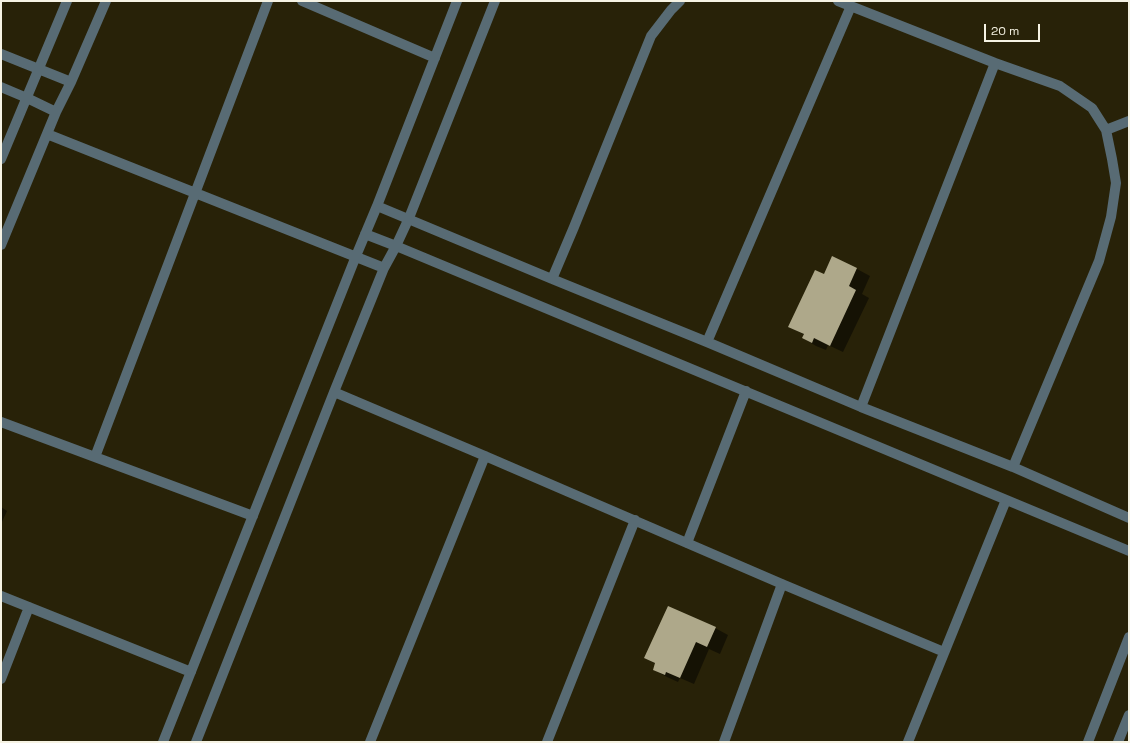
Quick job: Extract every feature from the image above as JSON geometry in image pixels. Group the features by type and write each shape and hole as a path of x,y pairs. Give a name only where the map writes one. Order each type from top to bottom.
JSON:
{"street":[{"path":"1,159 67,1"},
{"path":"1,245 56,112 71,82 106,1"},
{"path":"95,458 268,1"},
{"path":"302,1 435,58"},
{"path":"163,742 377,206 457,1"},
{"path":"196,742 384,268 409,218 495,1"},
{"path":"552,279 651,36 680,1"},
{"path":"838,1 1060,86 1092,108 1106,130 1116,183 1111,217 1099,261 1013,467"},
{"path":"707,342 851,6"},
{"path":"1,54 71,82"},
{"path":"861,407 995,62"},
{"path":"1,87 56,112"},
{"path":"1106,130 1129,121"},
{"path":"47,134 384,268"},
{"path":"377,206 861,407 1013,467 1129,518"},
{"path":"365,234 1129,551"},
{"path":"687,543 746,391"},
{"path":"334,392 944,652"},
{"path":"1,422 252,516"},
{"path":"370,742 485,456"},
{"path":"908,742 1006,500"},
{"path":"547,742 635,520"},
{"path":"724,742 782,584"},
{"path":"1,596 191,672"},
{"path":"1,679 29,607"},
{"path":"1088,742 1129,637"},
{"path":"1118,742 1128,720"}],"building":[{"path":"832,256 857,268 849,286 856,290 830,346 814,338 812,343 802,338 804,334 788,327 815,270 824,274"},
{"path":"668,606 716,627 707,647 696,642 680,678 666,672 665,675 653,670 655,663 644,658"}]}
